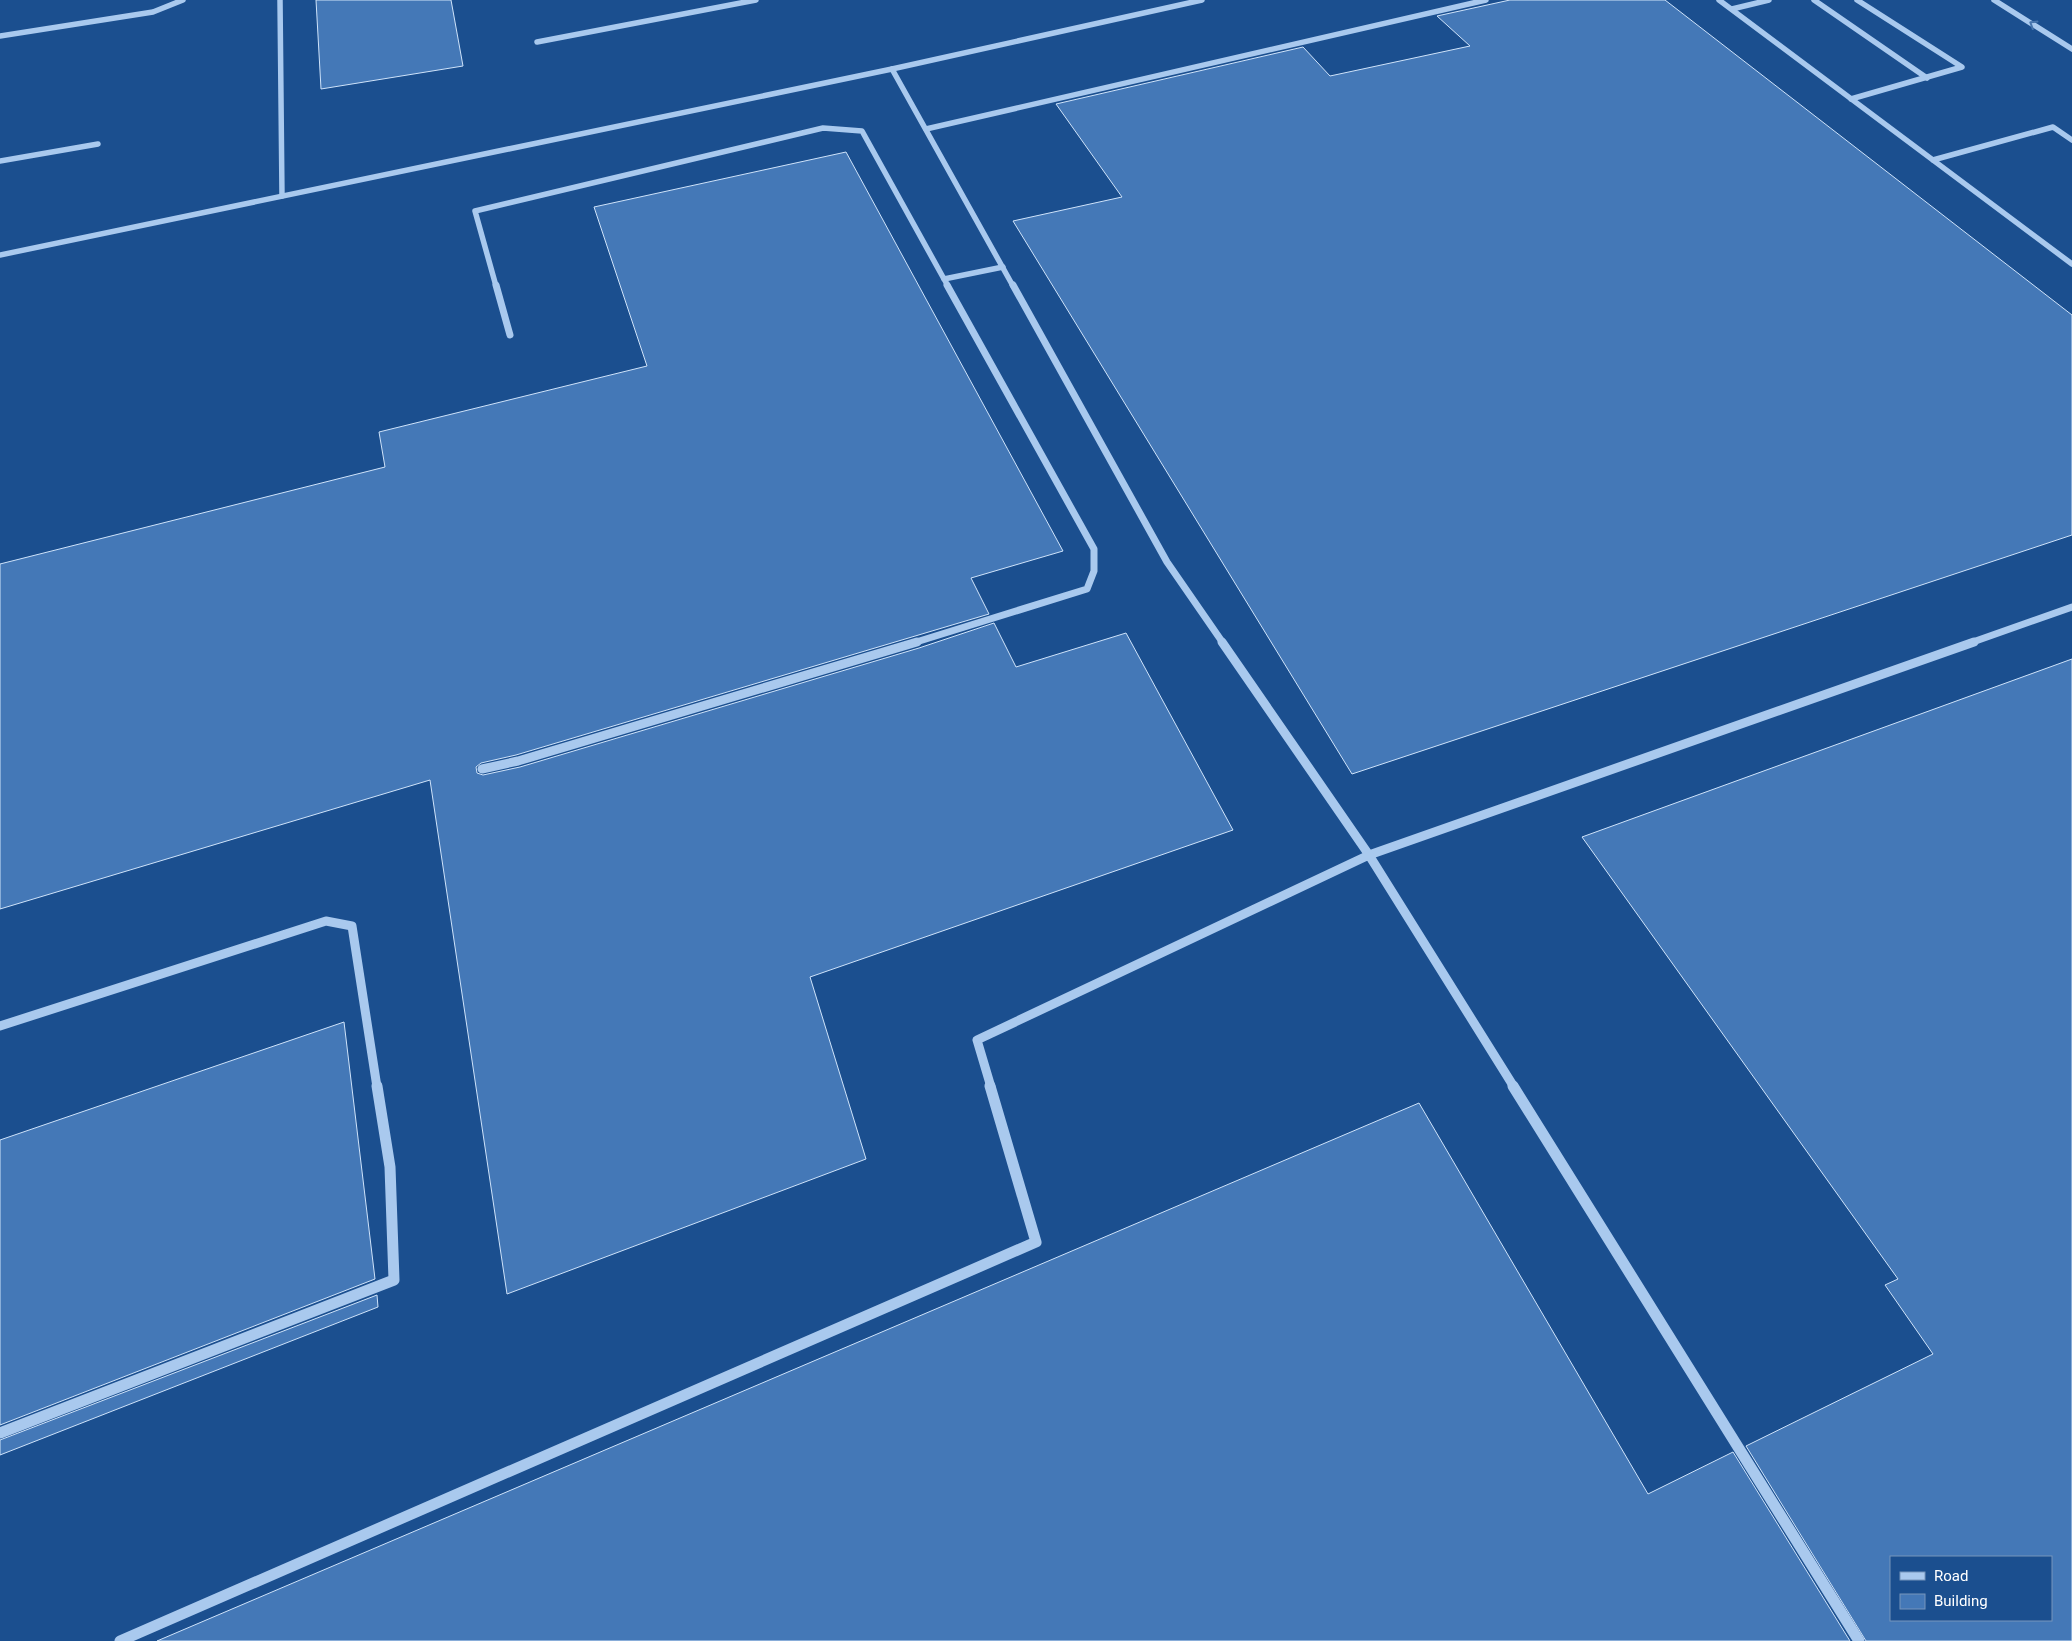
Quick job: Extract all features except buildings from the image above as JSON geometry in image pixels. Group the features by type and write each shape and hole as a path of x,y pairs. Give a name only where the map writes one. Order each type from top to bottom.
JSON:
{"street":[{"path":"0,36 153,12 183,0"},
{"path":"280,0 282,196"},
{"path":"537,42 756,0"},
{"path":"0,255 892,69 1202,0"},
{"path":"926,129 1486,0"},
{"path":"1719,0 2072,264"},
{"path":"1732,10 1769,0"},
{"path":"1814,0 1927,78"},
{"path":"1851,99 1962,68 1856,0"},
{"path":"1994,0 2072,49"},
{"path":"892,69 1167,562 1369,855 1859,1641"},
{"path":"1933,160 2053,127 2072,140"},
{"path":"482,769 518,762 1056,600 1087,589 1094,570 1094,549 862,131 823,128 475,211 510,335"},
{"path":"0,161 98,144"},
{"path":"944,279 1003,267"},
{"path":"120,1641 1036,1242 977,1040 1369,855 2072,606"},
{"path":"0,1026 326,921 352,926 390,1166 394,1280 0,1433"}]}
